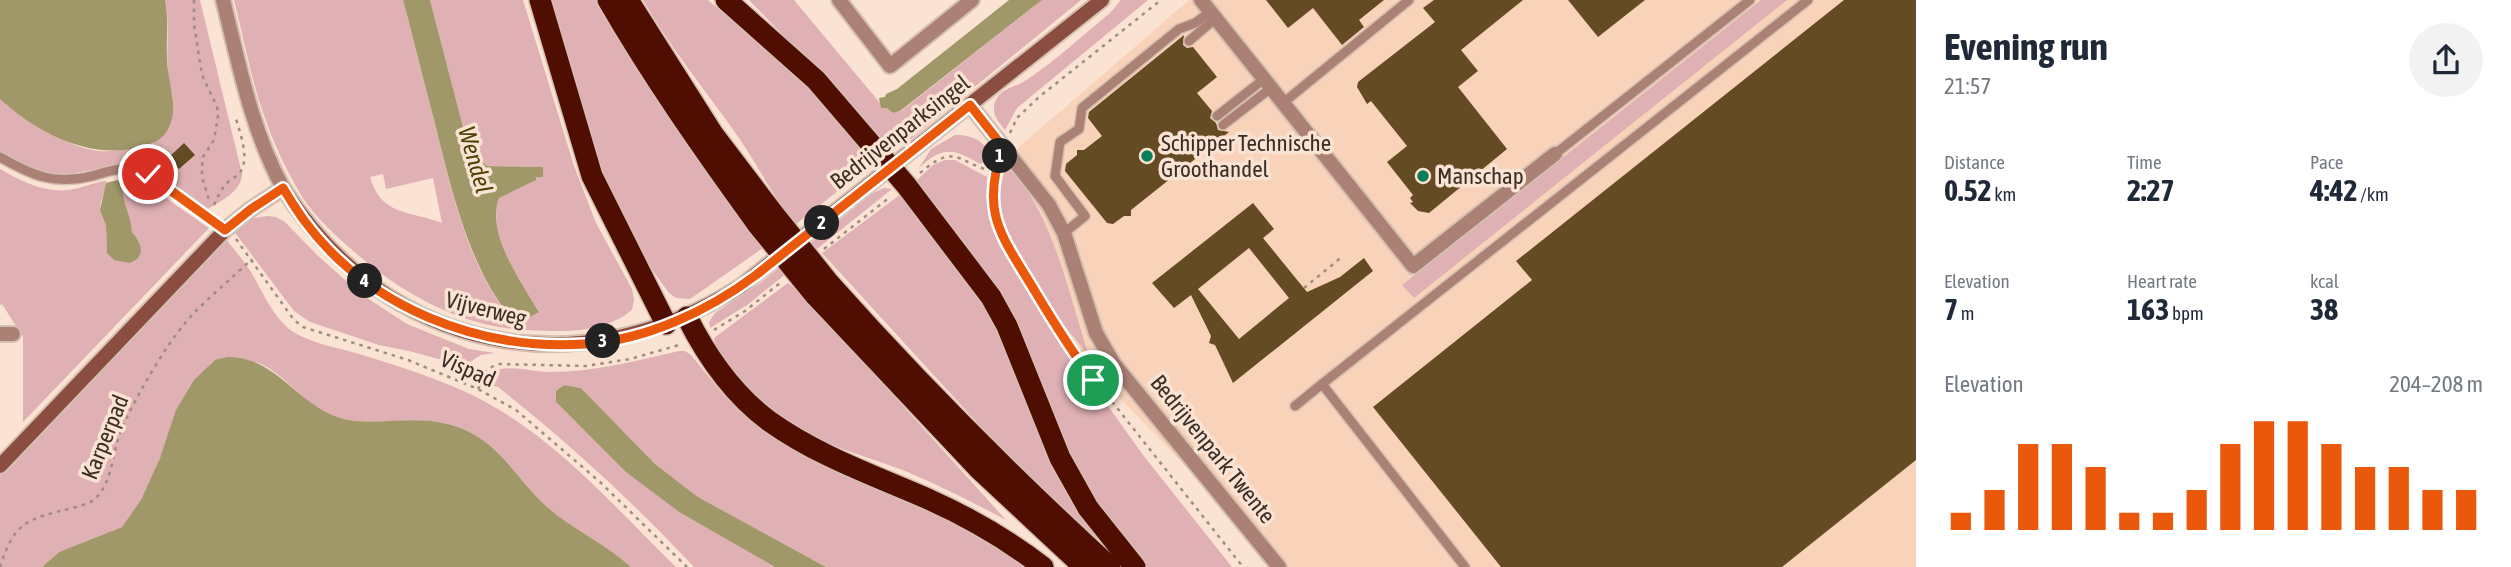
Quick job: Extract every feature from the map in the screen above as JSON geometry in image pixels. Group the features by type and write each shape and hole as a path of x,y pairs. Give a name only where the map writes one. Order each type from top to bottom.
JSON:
{"highway":[{"path":"540,0 592,176 666,324"},
{"path":"608,0 632,42 698,141 822,289 979,469 1084,567"},
{"path":"628,0 765,219"},
{"path":"726,0 816,80 891,167 991,297 1007,326 1060,458 1088,508 1135,567"},
{"path":"822,289 1110,567"},
{"path":"687,317 698,338 733,388 767,419 805,445 930,500 1015,545 1043,567"}],"main road":[{"name":"Bedrijvenparksingel","path":"687,317 749,280 1102,0"},
{"path":"0,466 225,230 283,188"},
{"name":"Vijverweg","path":"283,188 321,241 368,283 409,309 458,329 531,343 586,344 609,341 687,317"}],"street":[{"name":"Vijverweg","path":"223,0 252,118 260,142 283,188"},
{"path":"839,0 890,66 972,0"},
{"path":"1209,10 1413,266 1555,153"},
{"name":"Bedrijvenpark Twente","path":"970,105 1049,205 1063,233 1096,333 1114,364 1279,567"}],"lane":[{"path":"1283,103 1409,0"},
{"path":"1555,153 1750,0"},
{"path":"1295,406 1808,0"},
{"path":"1189,41 1209,10"},
{"path":"1063,233 1085,216 1055,176 1060,142 1079,128 1082,108 1179,29 1195,23 1209,10"},
{"path":"1217,116 1267,83"},
{"path":"1223,125 1267,83"},
{"path":"0,157 19,168 52,180 73,181 121,168 148,174 225,230"},
{"path":"1322,384 1465,567"}],"path":[{"path":"194,0 194,23 202,75 217,107 218,116 214,140 203,157 202,166 202,177 209,200 208,217"},
{"path":"1161,0 1017,118 994,172 995,210 1005,243 1064,341 1243,567"},
{"path":"208,217 222,189 238,174 242,166 243,149 233,108"},
{"name":"Vispad","path":"225,230 236,239 294,320 303,327 408,360 478,389 516,410 634,513 687,567"},
{"path":"1304,288 1343,256"},
{"name":"Karperpad","path":"0,567 8,543 18,529 29,521 40,515 94,500 106,485 122,428 149,376 195,312 252,259"}],"shaded area":[{"path":"165,0 200,0 242,174 239,186 230,195 208,209 180,191 118,166 61,175 18,164 0,152 0,99 47,132 88,149 114,151 154,143 173,97 168,73"},
{"path":"234,0 403,0 465,232 487,282 517,324 539,311 507,258 501,242 496,212 499,198 536,177 542,167 487,166 469,150 430,0 523,0 574,166 596,223 632,289 632,310 608,324 582,330 540,331 501,327 477,322 432,304 410,293 370,265 317,216 289,173 260,104","holes":["383,174 386,189 433,178 442,223 389,206 375,190 370,177"]},
{"path":"548,0 601,0 718,189 763,248 690,299 676,298 669,293 645,260 605,185"},
{"path":"643,0 708,0 808,88 867,153 871,165 796,224 739,138 665,36"},
{"path":"749,0 794,0 880,103 881,108 887,107 893,113 901,111 1042,0 1081,0 911,139 885,141 874,136 845,99"},
{"path":"1121,0 1148,0 1017,108 1005,130 994,110 995,102 1001,93 1025,81 1047,65 1110,13"},
{"path":"1189,0 1916,0 1916,567 1282,567 943,213"},
{"path":"1761,0 1787,0 1414,298 1402,285"},
{"path":"955,135 978,140 994,157 980,164 955,152 941,153 919,168 931,149"},
{"path":"945,160 955,160 987,177 986,198 1000,247 1043,315 1143,455 1232,567 1142,567 1084,488 1027,359 918,194 917,180 933,165"},
{"path":"1006,167 1036,205 1047,229 1067,282 1089,356 1054,313 1014,250 999,211 1000,186"},
{"path":"0,169 25,182 50,190 69,190 107,181 100,206 106,225 107,253 130,263 135,260 135,236 127,211 123,207 122,184 117,180 133,180 147,185 209,228 23,422 23,337 2,304 0,305"},
{"path":"884,188 892,189 747,305 710,328 709,322 715,313 759,284 873,193"},
{"path":"901,194 988,301 1125,567 1119,567 1037,488 822,253"},
{"path":"267,216 285,222 361,294 407,324 469,349 495,353 481,355 464,366 379,345 310,322 294,311 233,230 250,219"},
{"path":"225,238 251,272 272,310 289,329 313,341 435,379 491,405 549,445 601,492 676,567 631,567 555,514 489,445 461,428 430,421 362,421 337,417 316,406 263,365 246,361 215,360 160,458 141,501 122,527 59,552 42,567 0,567 0,476"},
{"path":"788,283 801,293 1006,520 910,473 838,447 802,430 755,395 727,366 714,338"},
{"path":"679,351 691,355 721,392 760,426 803,455 899,491 1039,567 826,567 698,497 655,464 581,388 564,385 556,391 556,402 627,472 679,512 775,567 694,567 575,451 498,387 489,385 493,373 500,369 549,372 582,370"}],"water":[{"path":"0,0 165,0 167,65 173,113 165,134 155,142 140,147 102,150 65,141 14,111 0,99"},
{"name":"Wendel","path":"403,0 430,0 469,150 487,166 543,167 543,177 536,177 536,180 499,198 496,212 497,227 507,257 539,312 517,324 487,281 464,230"},
{"path":"1009,0 1042,0 900,111 893,113 887,108 881,108 879,98 897,89"},
{"path":"117,180 122,184 132,232 141,249 139,257 130,263 114,260 107,253 106,225 100,210 106,183"},
{"path":"227,357 258,364 318,407 345,419 372,422 429,421 461,428 489,445 555,514 631,567 42,567 59,552 122,527 141,500 160,458 176,410 194,380 215,360"},
{"path":"564,385 581,388 655,464 698,497 826,567 775,567 679,512 626,472 556,402 556,391"}],"building":[{"path":"1266,0 1384,0 1359,20 1364,27 1342,45 1313,8 1288,28"},
{"path":"1434,0 1523,0 1461,50 1478,71 1458,87 1507,149 1429,213 1418,211 1410,203 1413,202 1410,198 1413,195 1387,162 1407,146 1371,101 1367,104 1357,87 1358,82 1435,22 1423,8"},
{"path":"1568,0 1645,0 1598,37"},
{"path":"1844,0 1916,0 1916,460 1782,567 1501,567 1373,407 1532,280 1516,261"},
{"path":"1184,35 1183,45 1187,48 1193,47 1217,77 1197,93 1212,111 1210,118 1216,123 1218,130 1229,132 1131,210 1131,216 1124,216 1113,224 1107,223 1065,171 1066,164 1077,155 1077,150 1084,150 1102,136 1088,118 1089,112"},
{"path":"184,143 195,155 179,169 168,158"},
{"path":"1253,203 1274,229 1263,238 1307,292 1340,277 1364,258 1373,271 1233,383 1215,345 1209,343 1211,336 1191,295 1174,308 1152,283","holes":["1249,248 1289,298 1239,339 1198,289"]}],"place":[{"name":"Schipper Technische Groothandel","path":"1147,156"},
{"name":"Manschap","path":"1423,176"}],"route":[{"path":"148,174 225,230 283,188 303,219 342,262 368,283 409,309 458,329 504,340 586,344 609,341 687,317 724,297 756,275 970,105 1003,147 994,172 993,194 999,228 1005,243 1064,341 1093,380"}]}
